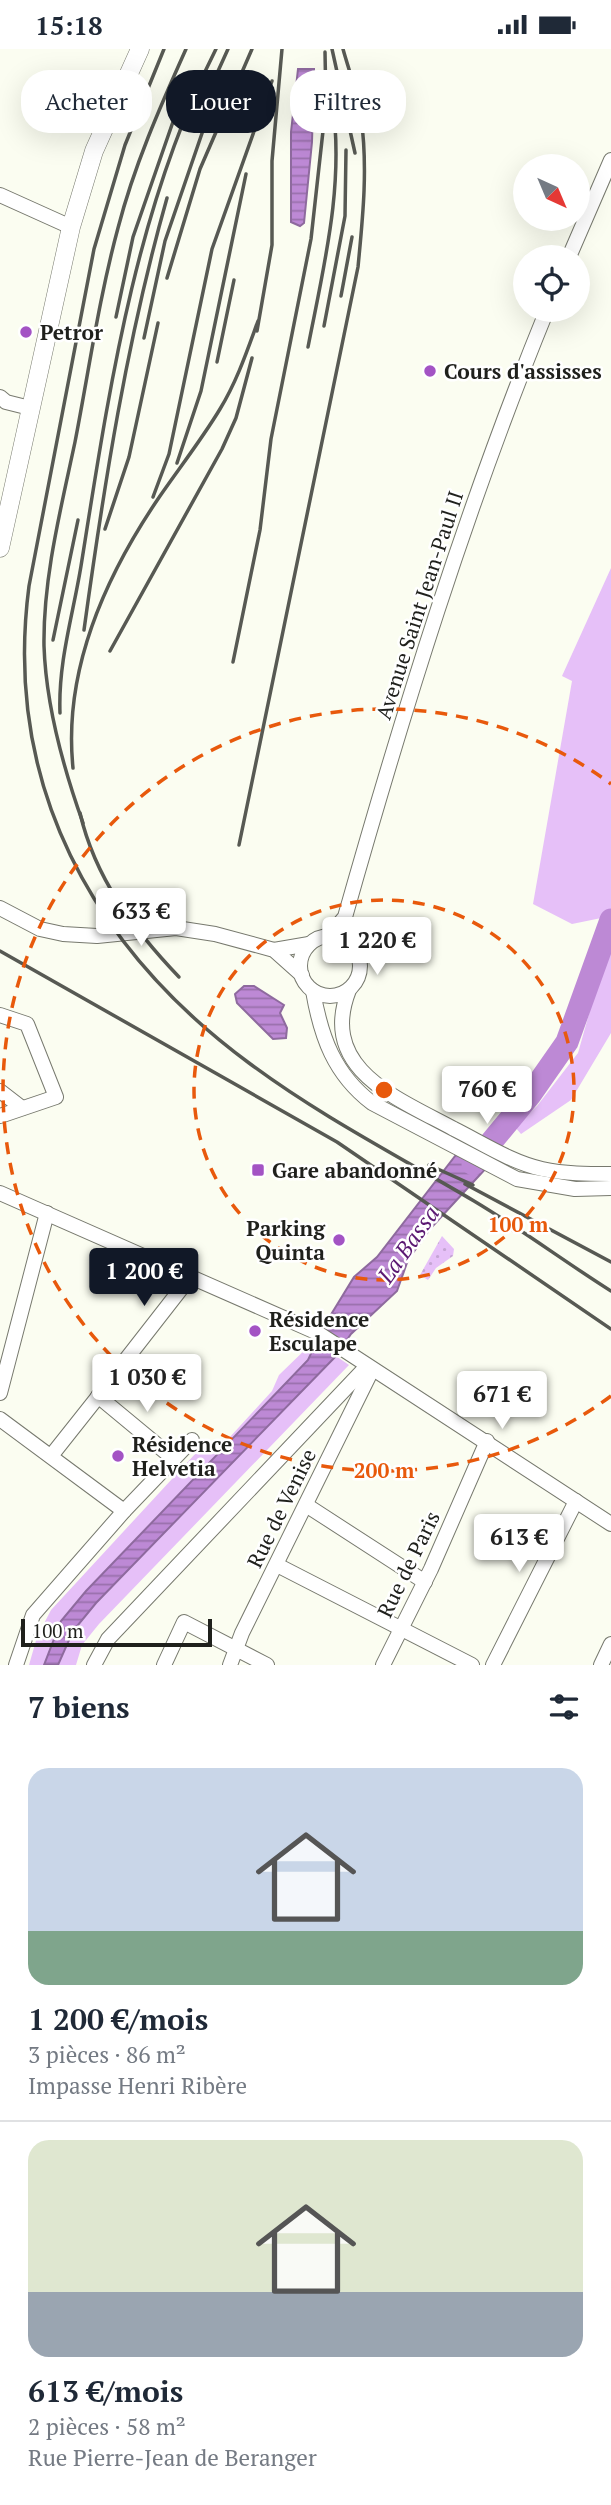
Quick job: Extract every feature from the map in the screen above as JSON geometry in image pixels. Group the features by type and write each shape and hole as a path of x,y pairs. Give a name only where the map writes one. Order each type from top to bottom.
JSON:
{"main road":[{"path":"0,548 5,492 30,408 71,227 94,151 140,49"}],"street":[{"path":"574,245 611,160"},
{"path":"0,195 71,227"},
{"name":"Avenue Saint Jean-Paul II","path":"329,936 345,918 437,607 543,322"},
{"path":"0,397 6,402 30,408"},
{"path":"0,908 30,924 63,934 97,936 189,929 274,950 309,944 329,936 348,941 354,948"},
{"path":"345,918 360,963 359,973 342,1008 341,1032 357,1066 385,1091 506,1156 563,1173 611,1174"},
{"path":"302,975 301,958 309,944"},
{"path":"274,950 302,975 313,991 324,1037 345,1080 372,1103 496,1170 547,1186 611,1188"},
{"path":"313,991 331,996 349,990"},
{"path":"0,1015 27,1024 55,1097 0,1116"},
{"path":"0,1091 22,1108"},
{"path":"0,1193 318,1333 611,1524"},
{"path":"0,1394 47,1213"},
{"path":"51,1456 191,1276"},
{"path":"94,1665 108,1639 370,1368"},
{"name":"Rue de Venise","path":"230,1665 242,1633 370,1368"},
{"path":"98,1397 174,1459"},
{"path":"0,1419 124,1511"},
{"path":"16,1665 33,1615 124,1511 192,1440"},
{"name":"Rue de Paris","path":"383,1665 425,1582 487,1441"},
{"path":"493,1665 576,1501"},
{"path":"306,1505 425,1582"},
{"path":"277,1565 472,1665"},
{"path":"164,1665 184,1622 267,1665"},
{"path":"601,1665 611,1644"}],"shaded area":[{"path":"611,568 611,916 572,924 533,904 572,681 562,676"},
{"path":"611,936 611,1033 571,1100 521,1134 515,1127 537,1106 578,1053"},
{"path":"442,1236 454,1249 453,1256 436,1268 428,1280 420,1275"},
{"path":"313,1342 316,1345 308,1360 61,1621 44,1665 29,1665 37,1637 51,1610 208,1440 218,1450 272,1391 279,1375"},
{"path":"336,1356 349,1365 99,1624 82,1645 76,1665 58,1665 73,1630 96,1603"}],"water":[{"path":"291,133 312,133 304,223 300,226 291,222"},
{"path":"244,986 254,986 284,1005 280,1013 287,1028 286,1038 273,1039 237,1003 235,994"},
{"path":"469,1138 500,1153 430,1229 408,1260 397,1291 351,1334 336,1356 96,1603 73,1631 58,1665 44,1665 61,1621 86,1591 308,1360 324,1326 354,1277 377,1257"}],"waterway":[{"name":"La Bassa","path":"473,1164 530,1095 567,1042 611,920"}],"railway":[{"path":"164,49 125,145 94,249 29,586 25,659 30,728 46,793 70,855 104,913 145,967 193,1017 249,1063 303,1101 491,1212 611,1291"},
{"path":"83,823 62,758 48,691 44,646 46,595 111,254 140,159 186,49"},
{"path":"60,713 64,657 129,302 165,173 188,110 216,49"},
{"path":"219,70 228,49"},
{"path":"167,278 200,169 252,49"},
{"path":"257,331 272,245 272,161 282,49"},
{"path":"332,49 355,153"},
{"path":"239,845 358,267 364,192 363,136 358,100 343,49"},
{"path":"233,662 260,530 271,439 311,239 326,104 325,52"},
{"path":"116,317 133,237 169,133"},
{"path":"144,338 165,241 202,133"},
{"path":"153,497 169,454 212,249 253,133"},
{"path":"308,347 331,224 336,162 335,133"},
{"path":"324,326 345,216 346,150"},
{"path":"177,463 201,391 246,174"},
{"path":"84,630 128,358 167,198"},
{"path":"341,296 352,237"},
{"path":"217,362 234,280"},
{"path":"73,768 75,696 92,625 106,591 140,526 226,398 258,321"},
{"path":"105,529 129,457 158,323"},
{"path":"110,651 222,449 236,418 252,358"},
{"path":"53,640 78,520"},
{"path":"80,813 95,859 118,902 147,941 179,977"},
{"path":"0,951 337,1142 611,1329"},
{"path":"429,1165 473,1185"},
{"path":"465,1184 611,1262"}],"place":[{"name":"Petror","path":"26,332"},
{"name":"Cours d'assisses","path":"430,371"},
{"name":"Gare abandonné","path":"258,1170"},
{"name":"Parking Quinta","path":"339,1240"},
{"name":"Résidence Esculape","path":"255,1331"},
{"name":"Résidence Helvetia","path":"118,1456"}]}
